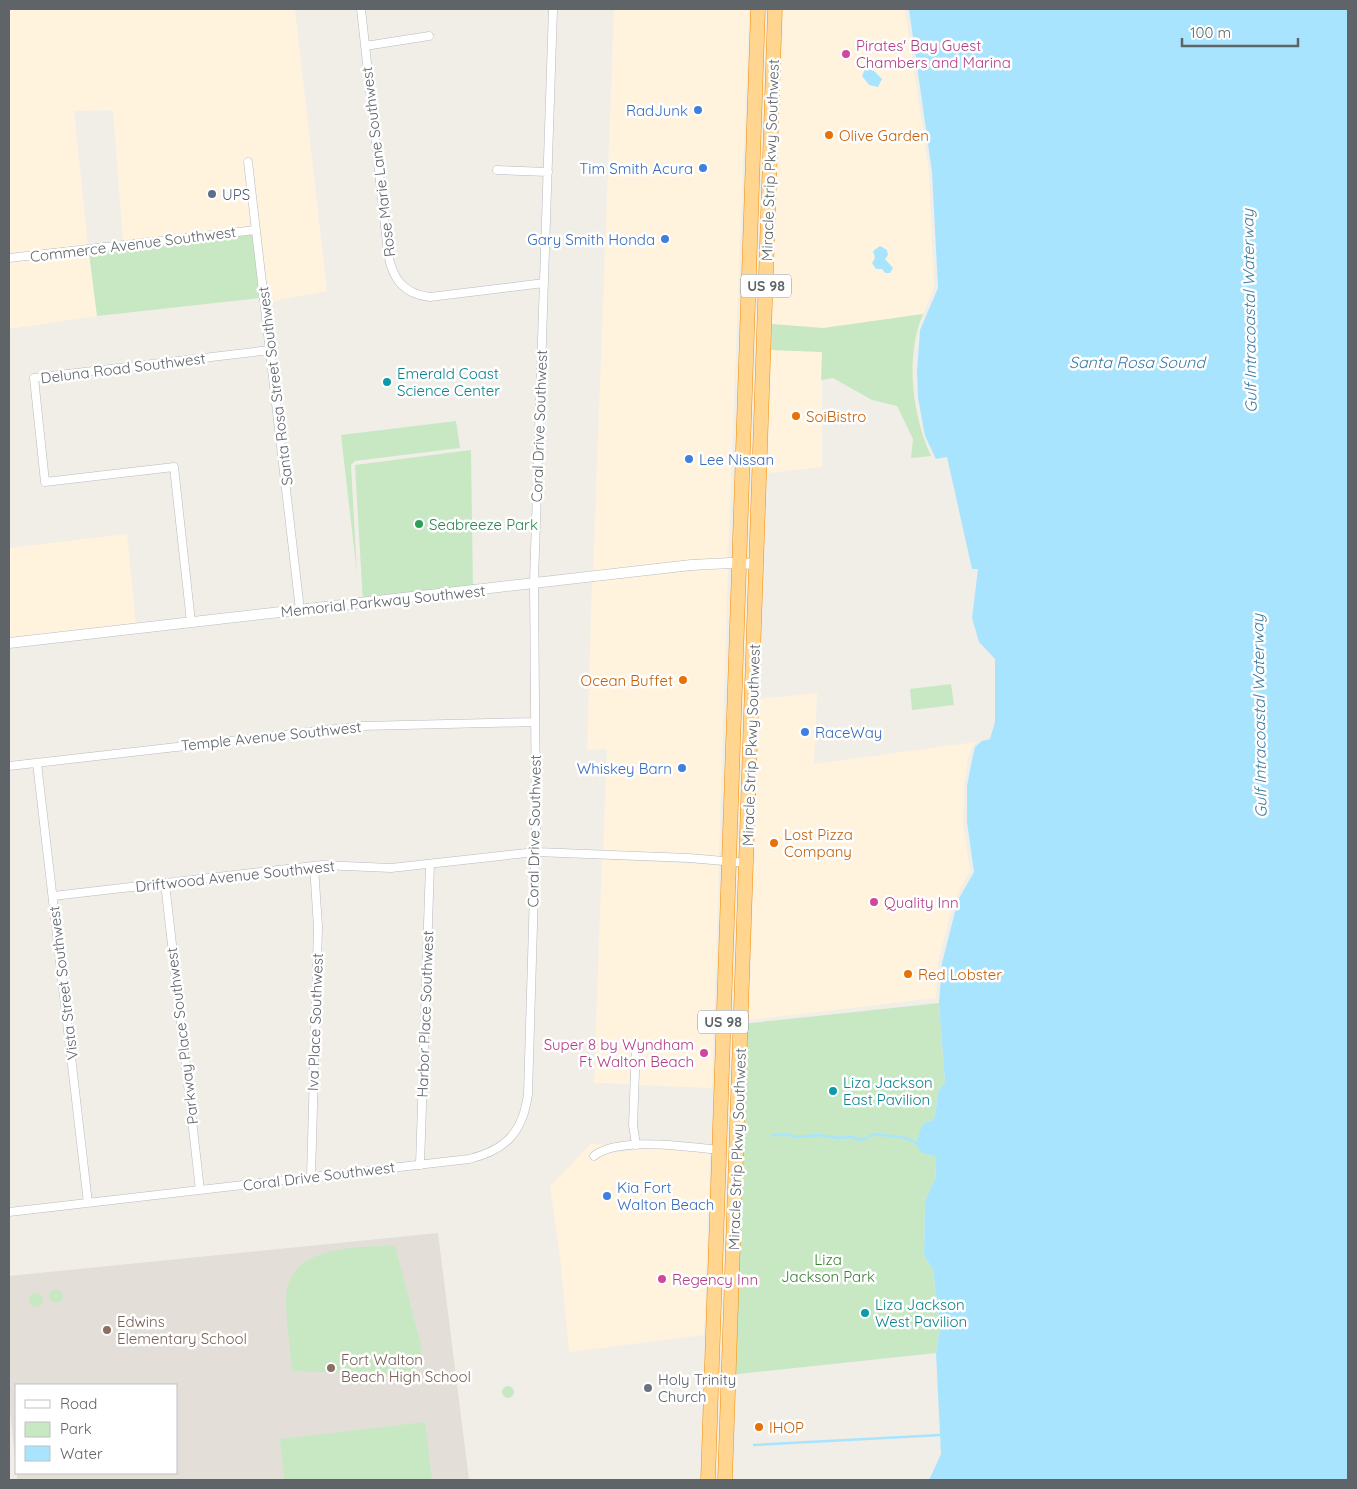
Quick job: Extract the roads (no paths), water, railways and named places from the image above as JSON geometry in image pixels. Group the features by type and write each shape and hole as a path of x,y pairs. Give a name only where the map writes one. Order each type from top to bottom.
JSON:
{"highway":[{"name":"Miracle Strip Pkwy Southwest","path":"708,1480 758,9"},
{"name":"Miracle Strip Pkwy Southwest","path":"726,1480 775,9"}],"street":[{"name":"Rose Marie Lane Southwest","path":"361,9 388,253 394,276 412,293 430,297 544,283"},
{"name":"Coral Drive Southwest","path":"9,1212 420,1165 483,1156 507,1141 522,1120 528,1094 536,852 534,584 553,9"},
{"path":"365,46 429,36"},
{"name":"Santa Rosa Street Southwest","path":"248,162 300,610"},
{"path":"497,170 548,172"},
{"name":"Commerce Avenue Southwest","path":"9,258 256,230"},
{"name":"Deluna Road Southwest","path":"191,622 174,467 45,482 34,378 270,350"},
{"name":"Memorial Parkway Southwest","path":"9,643 691,565 756,564"},
{"name":"Temple Avenue Southwest","path":"9,766 362,726 535,722"},
{"name":"Vista Street Southwest","path":"37,763 88,1203"},
{"name":"Driftwood Avenue Southwest","path":"52,896 314,866 391,868 536,852 689,858 748,864"},
{"name":"Harbor Place Southwest","path":"420,1165 430,864"},
{"name":"Iva Place Southwest","path":"310,1177 318,928 314,866"},
{"name":"Parkway Place Southwest","path":"165,883 200,1190"},
{"path":"636,1044 634,1125 636,1145"},
{"path":"594,1156 603,1150 652,1144 719,1150"}],"water":[{"name":"Santa Rosa Sound","path":"909,9 1348,9 1348,1480 929,1480 941,1454 936,1353 940,1327 933,1270 924,1255 925,1201 936,1176 935,1156 922,1153 916,1145 924,1123 933,1120 937,1096 945,1082 939,1003 942,963 958,900 974,872 967,822 967,786 975,747 982,741 990,739 995,722 995,659 979,642 972,618 978,569 972,569 947,457 936,459 925,436 918,398 917,371 920,330 938,288 932,172"},
{"path":"869,59 876,62 873,70 882,79 878,87 869,85 862,76"},
{"path":"880,246 887,250 888,255 885,259 893,268 890,273 885,273 882,269 876,269 872,263 875,258 873,251"}],"waterway":[{"path":"772,1135 797,1137 819,1135 839,1138 851,1137 862,1140 874,1134 901,1137 916,1143"},
{"path":"754,1445 941,1435"}],"place":[{"name":"Pirates' Bay Guest Chambers and Marina","path":"846,54"},
{"name":"RadJunk","path":"698,110"},
{"name":"Olive Garden","path":"829,135"},
{"name":"Tim Smith Acura","path":"703,168"},
{"name":"UPS","path":"212,194"},
{"name":"Gary Smith Honda","path":"665,239"},
{"name":"Emerald Coast Science Center","path":"387,382"},
{"name":"SoiBistro","path":"796,416"},
{"name":"Lee Nissan","path":"689,459"},
{"name":"Seabreeze Park","path":"419,524"},
{"name":"Ocean Buffet","path":"683,680"},
{"name":"RaceWay","path":"805,732"},
{"name":"Whiskey Barn","path":"682,768"},
{"name":"Lost Pizza Company","path":"774,843"},
{"name":"Quality Inn","path":"874,902"},
{"name":"Red Lobster","path":"908,974"},
{"name":"Super 8 by Wyndham Ft Walton Beach","path":"704,1053"},
{"name":"Liza Jackson East Pavilion","path":"833,1091"},
{"name":"Kia Fort Walton Beach","path":"607,1196"},
{"name":"Regency Inn","path":"662,1279"},
{"name":"Liza Jackson West Pavilion","path":"865,1313"},
{"name":"Edwins Elementary School","path":"107,1330"},
{"name":"Fort Walton Beach High School","path":"331,1368"},
{"name":"Holy Trinity Church","path":"648,1388"},
{"name":"IHOP","path":"759,1427"}],"water label":[{"name":"Gulf Intracoastal Waterway","path":"1249,311"},
{"name":"Gulf Intracoastal Waterway","path":"1259,716"}],"park label":[{"name":"Liza Jackson Park","path":"828,1268"}]}
